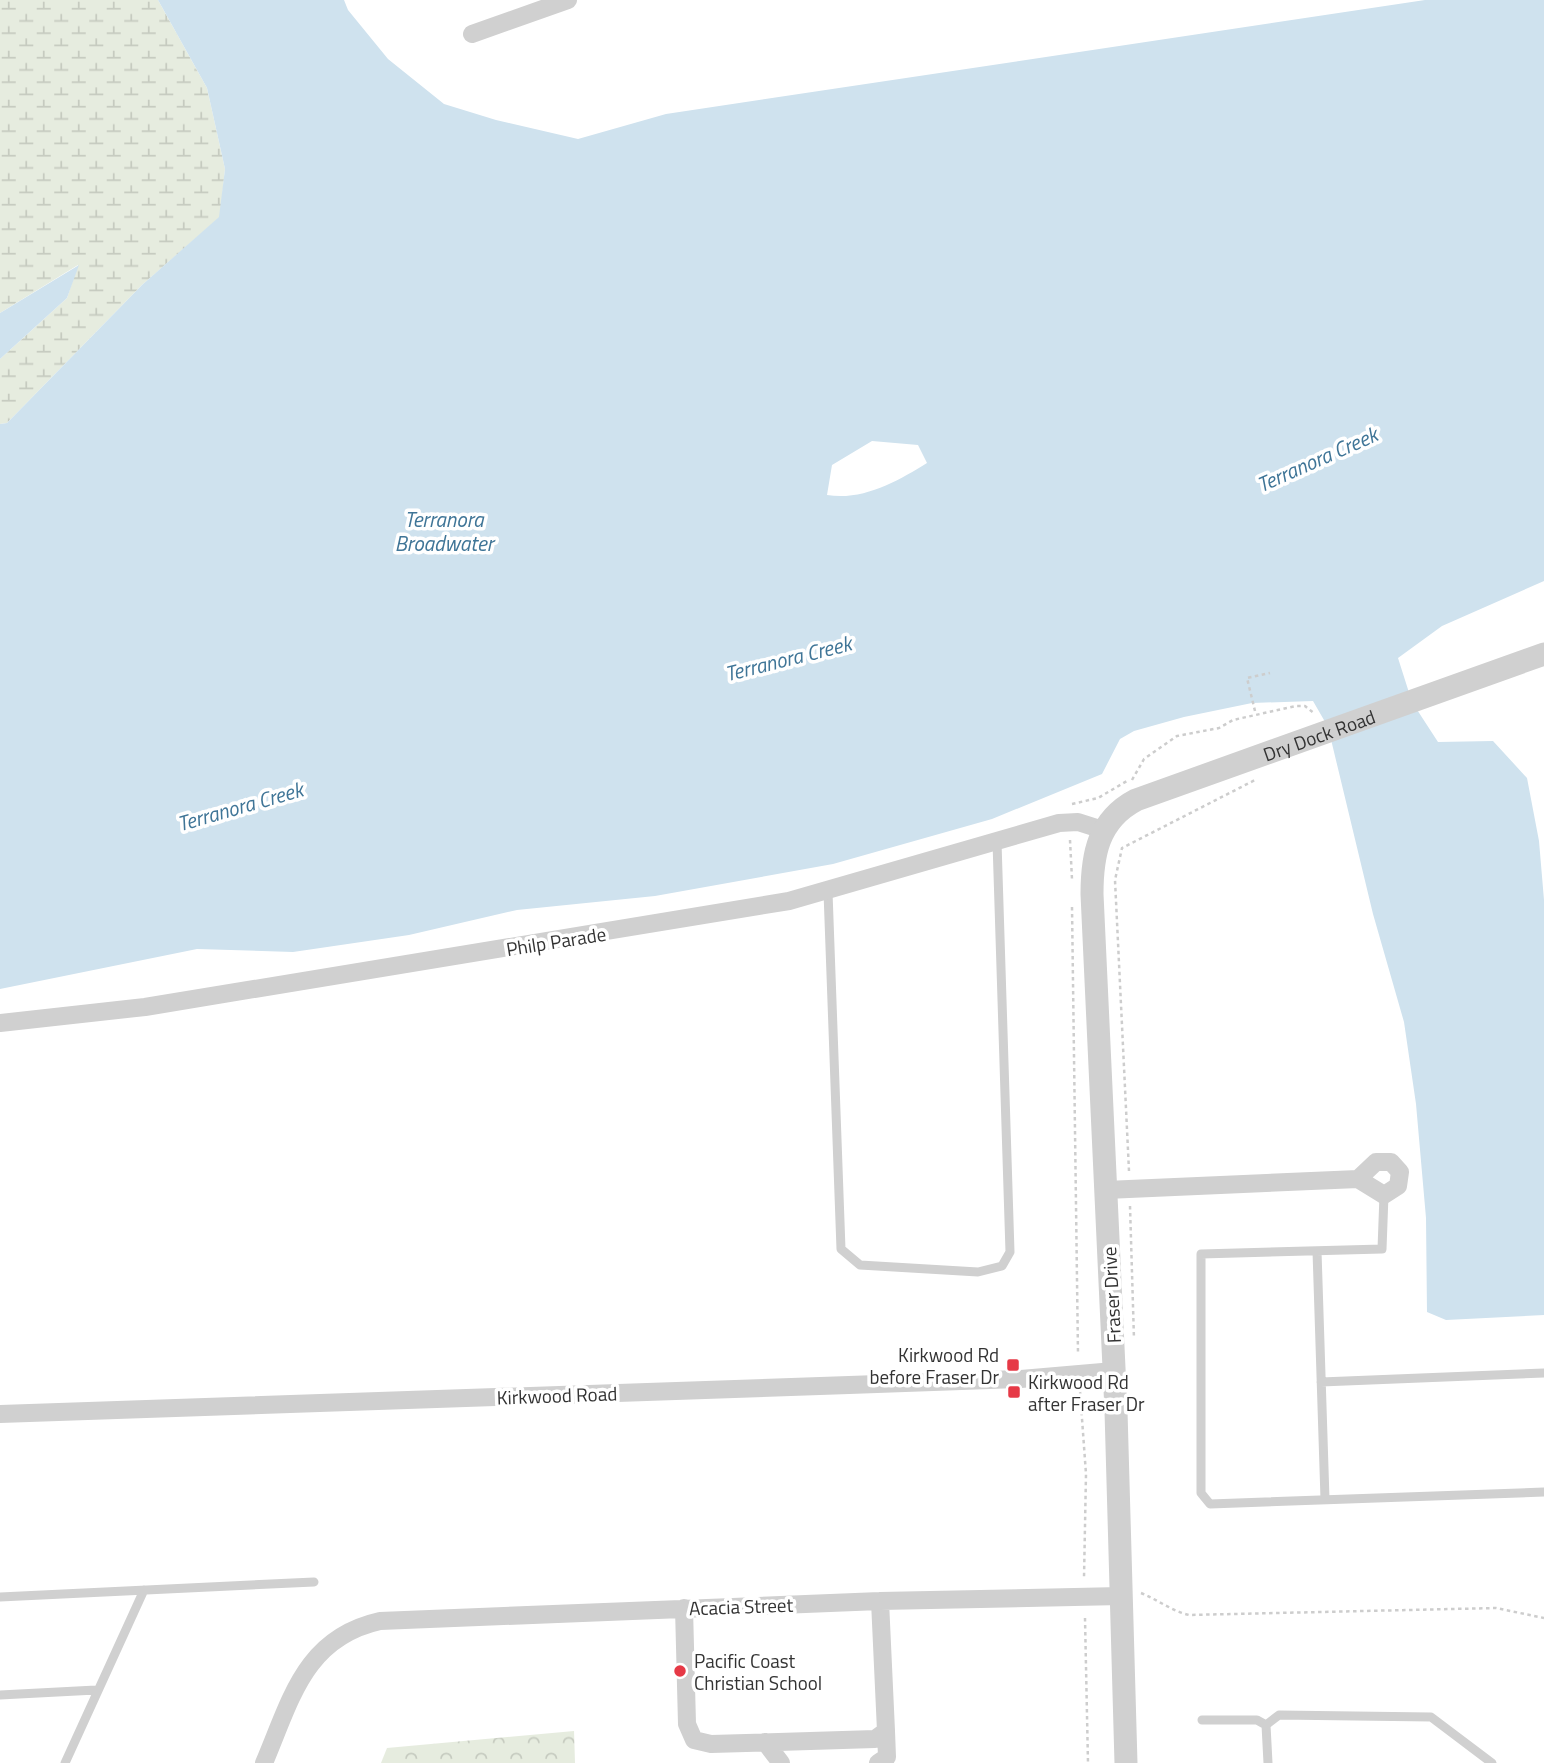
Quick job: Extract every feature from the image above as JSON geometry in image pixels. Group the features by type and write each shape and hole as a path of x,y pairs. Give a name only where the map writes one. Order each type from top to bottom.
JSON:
{"street":[{"path":"472,34 568,0"},
{"name":"Dry Dock Road","path":"1102,830 1118,811 1136,800 1544,654"},
{"name":"Philp Parade","path":"0,1023 159,1005 627,930 828,892 1068,822 1102,830"},
{"name":"Fraser Drive","path":"1102,830 1095,850 1092,894 1114,1371 1126,1763"},
{"path":"1106,1190 1357,1179 1384,1195 1398,1185 1400,1172 1391,1162 1376,1162 1357,1179"},
{"name":"Kirkwood Road","path":"0,1414 929,1382 1114,1371"},
{"name":"Acacia Street","path":"264,1763 311,1662 329,1643 361,1626 411,1618 880,1601 1121,1596"},
{"path":"878,1763 887,1756 880,1601"},
{"path":"684,1608 686,1717 690,1734 704,1743 875,1739 886,1731"},
{"path":"765,1742 781,1763"}],"lane":[{"path":"828,892 841,1249 860,1265 978,1272 1002,1266 1010,1252 997,842"},
{"path":"1384,1195 1382,1249 1201,1254 1201,1493 1210,1504 1544,1492"},
{"path":"1317,1251 1325,1499"},
{"path":"1321,1382 1544,1373"},
{"path":"0,1597 314,1582"},
{"path":"65,1763 96,1690 144,1590"},
{"path":"0,1695 96,1690"},
{"path":"1266,1725 1279,1715 1431,1717 1492,1763"},
{"path":"1202,1720 1257,1720 1266,1725"},
{"path":"1266,1725 1268,1763"}],"path":[{"path":"1255,711 1247,678 1270,673"},
{"path":"1132,780 1144,759 1171,740 1192,731 1219,729 1233,720 1296,706 1312,709 1319,720"},
{"path":"1068,834 1072,885"},
{"path":"1072,898 1078,1354"},
{"path":"1080,1391 1086,1474 1084,1578"},
{"path":"1085,1618 1088,1763"}],"green space":[{"path":"0,0 158,0 207,88 225,169 220,217 142,285 7,423 0,424 0,359 67,298 78,265 0,313"},
{"path":"574,1731 575,1763 381,1763 387,1748"}],"water":[{"name":"Terranora Broadwater","path":"158,0 344,0 348,10 388,59 444,104 496,120 578,139 666,114 1425,0 1544,0 1544,581 1442,626 1398,658 1412,702 1438,742 1493,741 1527,778 1539,841 1544,900 1544,1315 1446,1320 1427,1312 1426,1218 1416,1104 1404,1022 1373,914 1328,727 1313,701 1252,703 1134,731 1120,739 1102,774 992,819 833,864 655,896 517,910 409,935 293,952 197,949 0,989 0,424 7,423 142,285 219,217 225,169 207,88","holes":["872,441 918,445 927,463 904,476 867,492 827,495 832,465"]},
{"path":"79,265 67,298 0,359 0,313"}],"place":[{"name":"Kirkwood Rd before Fraser Dr","path":"1013,1365"},
{"name":"Kirkwood Rd after Fraser Dr","path":"1014,1392"},
{"name":"Pacific Coast Christian School","path":"680,1671"}],"water label":[{"name":"Terranora Creek","path":"1317,459"},
{"name":"Terranora Creek","path":"788,658"},
{"name":"Terranora Creek","path":"240,806"}]}
